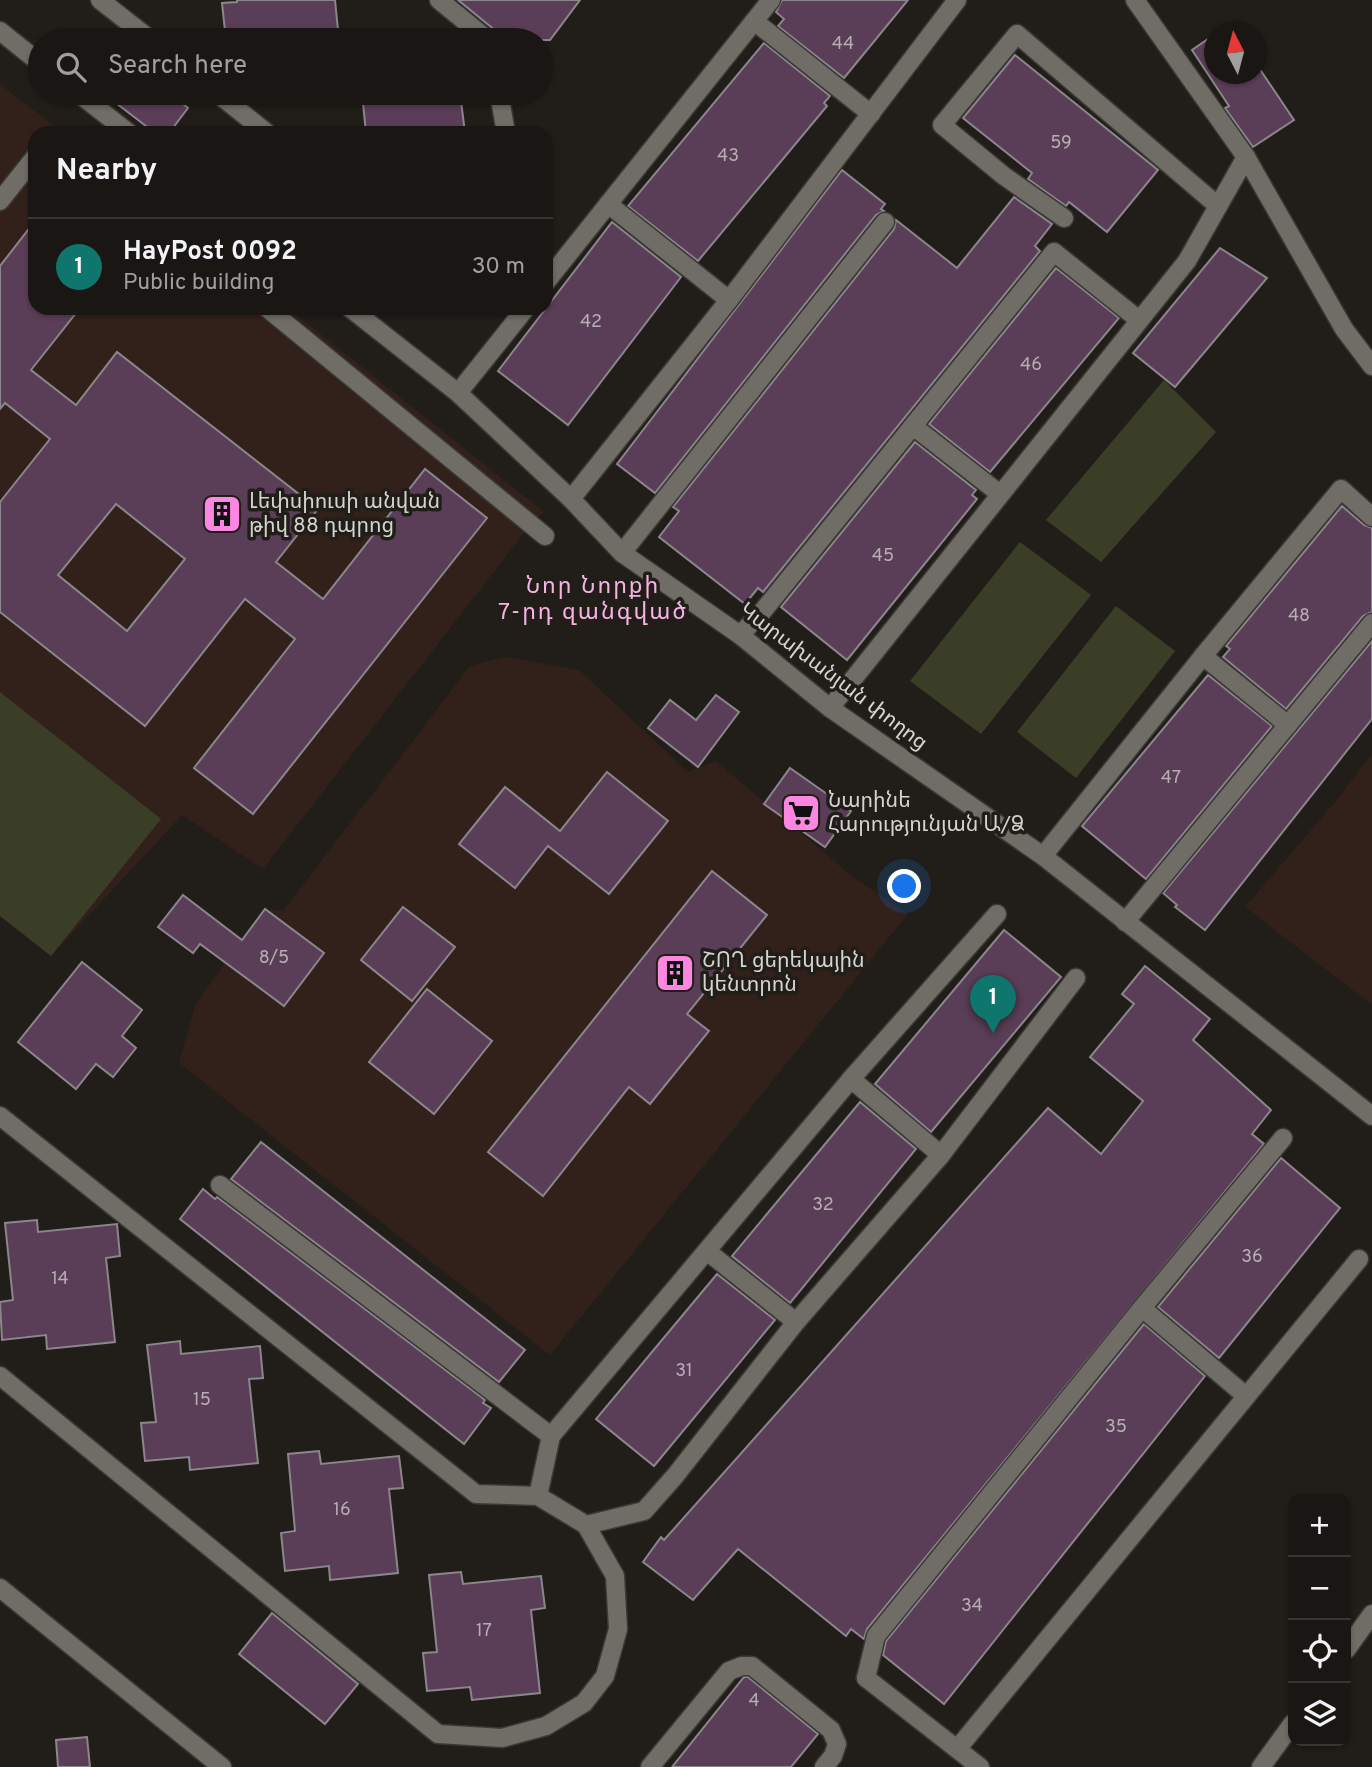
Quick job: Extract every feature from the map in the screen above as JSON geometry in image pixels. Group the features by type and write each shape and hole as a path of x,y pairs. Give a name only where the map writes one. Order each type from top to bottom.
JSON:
{"street":[{"path":"100,0 136,28"},
{"path":"439,0 473,28"},
{"path":"553,273 771,0"},
{"path":"571,499 729,300 957,0"},
{"path":"1135,0 1246,157 1344,329 1372,366"},
{"path":"754,21 871,114"},
{"path":"0,32 28,54"},
{"path":"1064,218 1004,176 942,125 1017,34 1218,206"},
{"path":"93,105 120,126"},
{"path":"232,105 258,126"},
{"path":"501,105 505,126"},
{"path":"830,708 1187,261 1246,157"},
{"path":"0,201 28,166"},
{"path":"608,204 729,300"},
{"path":"622,552 885,222"},
{"path":"740,635 762,612 1054,252 1139,320"},
{"path":"276,315 545,536"},
{"name":"Կարախանյան փողոց","path":"359,315 458,393 571,499 622,552 740,635 830,708 1043,856 1372,1115"},
{"path":"458,393 520,315"},
{"path":"914,426 1000,494"},
{"path":"1043,856 1341,489 1372,517"},
{"path":"1125,922 1372,623"},
{"path":"1203,656 1288,725"},
{"path":"538,1496 551,1436 851,1079 997,914"},
{"path":"586,1525 644,1511 683,1466 796,1322 942,1155 1076,978"},
{"path":"851,1079 942,1155"},
{"path":"0,1116 476,1494 538,1496 586,1525 615,1576 618,1629 605,1676 584,1703 546,1726 502,1738 438,1734 0,1376"},
{"path":"980,1767 866,1678 876,1636 1283,1138"},
{"path":"220,1185 551,1436"},
{"path":"708,1252 796,1322"},
{"path":"958,1748 1359,1259"},
{"path":"1142,1308 1246,1396"},
{"path":"0,1588 222,1767"},
{"path":"1351,1643 1372,1614"},
{"path":"650,1767 729,1671 752,1666 831,1730 837,1744 824,1767"},
{"path":"1261,1767 1288,1730"}],"shaded area":[{"path":"0,84 54,126 28,126 28,315 297,315 544,512 531,524 263,869 182,815 51,956 0,916"},
{"path":"505,657 579,670 688,772 716,761 853,877 908,914 550,1355 179,1063 196,1003 265,909 283,911 470,666"},
{"path":"1372,754 1372,1005 1245,907 1335,802"}],"green space":[{"path":"1164,380 1216,432 1101,562 1046,520"},
{"path":"1020,542 1091,595 981,734 910,681"},
{"path":"1116,606 1175,651 1076,778 1017,732"},
{"path":"0,692 161,819 51,956 0,916"}],"building":[{"path":"335,0 338,28 225,28 222,3"},
{"path":"458,0 580,0 553,36 553,28 492,28"},
{"path":"782,0 908,0 844,78 778,26 784,19 776,12"},
{"path":"1204,42 1204,68 1192,50"},
{"path":"764,43 830,96 824,103 827,106 698,261 628,206"},
{"path":"1015,55 1158,170 1107,232 1069,202 1066,206 1028,179 1032,173 963,118"},
{"path":"1267,80 1294,120 1253,147 1225,108 1229,106 1214,84 1267,84"},
{"path":"119,105 184,105 188,108 174,126 146,126"},
{"path":"363,105 462,105 464,126 365,126"},
{"path":"842,170 885,204 881,209 884,211 876,215 655,493 617,464"},
{"path":"1014,197 1052,224 1035,246 1040,251 763,592 758,588 745,604 659,537 679,511 673,507 894,229 896,220 957,268"},
{"path":"612,222 681,277 568,425 498,371 541,315 553,315 553,299"},
{"name":"Լեփսիուսի անվան թիվ 88 դպրոց","path":"28,230 28,315 74,315 31,370 76,405 117,352 318,509 276,562 323,599 425,469 487,518 253,814 194,768 295,639 245,599 145,726 0,612 0,502 50,439 5,403 0,409 0,266","holes":["116,504 185,559 127,631 58,575"]},
{"path":"1220,248 1267,278 1175,387 1133,353"},
{"path":"1056,268 1119,318 990,472 929,424"},
{"path":"915,442 976,490 972,495 977,499 847,660 781,607"},
{"path":"1342,506 1364,525 1372,528 1372,612 1363,616 1286,709 1223,657 1230,649 1226,646"},
{"path":"1372,641 1372,719 1205,930 1175,907 1177,905 1163,893"},
{"path":"1208,675 1272,726 1146,879 1082,826"},
{"path":"716,695 739,712 698,767 648,728 670,700 696,720"},
{"path":"790,768 851,811 825,847 764,804"},
{"path":"607,772 668,821 609,894 548,846 515,888 459,844 505,787 560,831"},
{"path":"712,871 767,915 687,1014 709,1031 650,1104 629,1087 543,1196 488,1152"},
{"path":"183,895 242,940 265,909 324,953 284,1006 200,944 193,953 158,927"},
{"path":"403,907 455,947 412,1001 361,960"},
{"path":"1004,930 1061,977 931,1132 875,1084"},
{"path":"82,962 142,1010 122,1036 136,1048 113,1077 96,1064 76,1089 18,1042"},
{"path":"1145,966 1210,1019 1193,1040 1271,1110 1252,1134 1264,1144 867,1629 864,1639 851,1629 846,1636 738,1549 693,1600 643,1562 661,1537 664,1540 1048,1108 1101,1154 1143,1101 1090,1057 1134,1004 1122,994"},
{"path":"427,989 492,1041 434,1114 369,1062"},
{"path":"860,1102 916,1149 790,1303 732,1256"},
{"path":"261,1142 525,1350 499,1382 231,1179"},
{"path":"1281,1158 1340,1208 1219,1358 1158,1307"},
{"path":"203,1189 485,1400 483,1403 491,1408 464,1444 180,1219"},
{"path":"37,1220 38,1232 117,1224 120,1256 106,1258 115,1342 47,1349 46,1335 2,1340 0,1302 13,1300 5,1223"},
{"path":"717,1274 775,1320 654,1466 596,1419"},
{"path":"1144,1324 1205,1376 944,1704 883,1655 886,1641"},
{"path":"180,1341 181,1354 260,1346 263,1378 249,1379 258,1463 190,1470 189,1457 145,1461 141,1423 156,1422 147,1345"},
{"path":"319,1451 321,1464 399,1456 403,1488 389,1489 398,1573 330,1580 329,1566 285,1571 281,1533 295,1531 288,1454"},
{"path":"461,1572 463,1584 541,1576 545,1608 531,1610 540,1693 472,1700 470,1687 427,1691 423,1653 437,1652 429,1575"},
{"path":"272,1613 358,1684 325,1724 239,1654"},
{"path":"744,1677 748,1677 818,1734 791,1767 672,1767"},
{"path":"87,1737 90,1767 58,1767 56,1740"}],"place":[{"name":"Լեփսիուսի անվան թիվ 88 դպրոց","path":"222,514"},
{"name":"Նարինե Հարությունյան Ա/Ձ","path":"801,813"},
{"name":"ՇՈՂ ցերեկային կենտրոն","path":"675,973"},
{"name":"HayPost 0092","path":"993,1033"}],"district":[{"name":"Նոր Նորքի 7-րդ զանգված","path":"593,600"}]}
